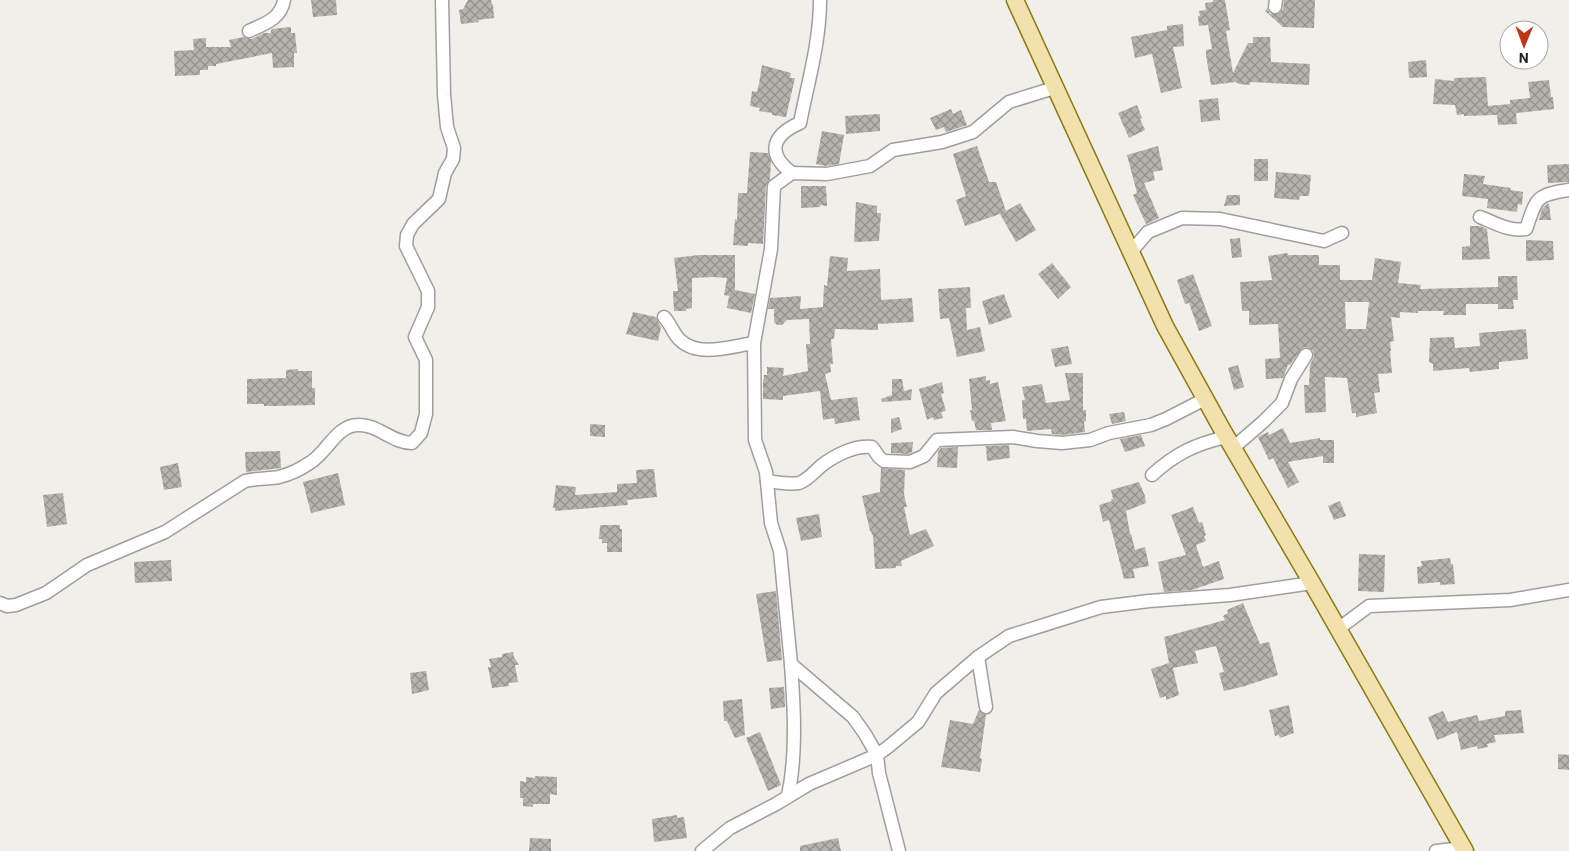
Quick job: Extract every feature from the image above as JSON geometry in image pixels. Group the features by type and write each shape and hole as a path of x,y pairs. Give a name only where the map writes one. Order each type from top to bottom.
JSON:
{"main road":[{"path":"1015,0 1130,254 1165,326 1464,850"}],"street":[{"path":"248,31 271,21 283,6 284,0"},
{"path":"0,603 8,606 16,605 46,593 87,565 165,532 245,481 278,477 294,472 313,461 343,429 357,425 372,427 403,443 412,443 421,433 426,414 426,360 415,337 428,307 428,291 406,246 407,235 413,224 439,199 446,173 453,159 454,148 447,127 444,95 442,0"},
{"path":"792,173 781,164 775,152 777,140 786,129 800,122 815,53 820,19 820,0"},
{"path":"788,796 792,777 794,720 791,664 780,551 771,523 766,472 755,440 754,343 771,249 774,186 792,173 827,174 870,166 893,150 942,142 973,132 1009,102 1054,88"},
{"path":"1480,217 1503,227 1519,231 1526,229 1536,200 1546,193 1569,190"},
{"path":"1130,254 1148,232 1182,218 1220,219 1324,241 1342,233"},
{"path":"664,318 670,324 677,338 690,347 707,349 754,343"},
{"path":"1152,475 1178,454 1202,442 1230,442 1263,422 1282,402 1291,379 1306,354"},
{"path":"767,481 800,483 834,458 850,450 865,446 872,447 884,461 910,462 924,456 937,440 1013,437 1062,443 1090,440 1109,433 1151,425 1205,398"},
{"path":"702,851 730,828 809,784 877,755 918,722 936,693 978,657 1009,636 1101,607 1230,594 1312,583"},
{"path":"1338,629 1368,606 1510,600 1569,590"},
{"path":"978,657 986,708"},
{"path":"791,664 853,717 865,734 877,755 879,773 899,851"},
{"path":"1436,851 1464,850"}],"building":[{"path":"311,0 336,0 337,15 313,17"},
{"path":"468,0 491,0 494,18 461,24 459,10 463,9"},
{"path":"1213,0 1225,0 1230,30 1226,31 1233,73 1248,43 1253,43 1253,37 1270,37 1271,62 1310,64 1309,85 1250,82 1250,85 1236,82 1211,85 1206,55 1206,50 1212,49 1208,25 1199,26 1198,16 1200,16 1199,11 1206,10 1205,3 1213,2"},
{"path":"1284,0 1315,0 1314,28 1283,27 1265,11 1267,8 1270,14 1278,14 1283,9"},
{"path":"1183,24 1184,46 1173,47 1182,88 1161,93 1152,54 1135,58 1131,37 1167,30 1167,26"},
{"path":"291,27 291,33 295,33 297,53 294,53 294,67 273,68 272,53 216,64 216,66 208,66 208,70 200,70 200,75 175,76 174,51 194,50 193,39 206,38 206,47 231,47 229,40 244,37 252,39 264,33 271,33 272,29"},
{"path":"1426,60 1427,77 1409,78 1408,62"},
{"path":"762,65 791,73 790,78 795,78 786,117 772,115 772,113 759,111 760,108 750,106 752,91 757,92"},
{"path":"1486,77 1488,106 1510,104 1510,100 1530,98 1528,82 1549,80 1554,109 1516,113 1517,124 1498,125 1497,115 1457,115 1455,105 1433,104 1435,79 1454,81 1454,78"},
{"path":"1218,98 1220,120 1201,122 1199,100"},
{"path":"1137,105 1145,130 1129,138 1118,113"},
{"path":"951,109 953,114 961,110 967,125 946,132 944,127 936,130 930,118"},
{"path":"880,114 880,131 846,134 845,116"},
{"path":"822,131 844,135 839,164 826,166 816,164"},
{"path":"977,146 989,182 996,182 1006,211 1020,203 1036,230 1016,242 1000,214 965,226 956,200 966,196 953,154"},
{"path":"1158,146 1163,170 1153,172 1155,180 1144,183 1159,218 1146,224 1133,195 1137,193 1127,155"},
{"path":"750,152 768,153 771,161 770,179 766,186 763,244 733,245 735,219 737,220 738,193 747,193"},
{"path":"1254,159 1268,159 1268,181 1254,181"},
{"path":"1569,164 1569,182 1548,183 1547,165"},
{"path":"1276,172 1311,175 1309,196 1300,196 1299,200 1274,198"},
{"path":"1464,174 1485,176 1483,184 1511,188 1510,190 1523,192 1522,205 1518,204 1517,212 1487,208 1488,199 1462,196"},
{"path":"801,186 826,186 827,206 820,205 820,207 801,208"},
{"path":"1227,195 1240,195 1240,205 1224,206"},
{"path":"856,202 877,206 877,213 881,213 879,241 854,242"},
{"path":"1548,203 1551,220 1539,220 1542,209"},
{"path":"1470,226 1480,226 1487,229 1490,259 1462,260 1462,247 1470,246"},
{"path":"1240,238 1242,257 1232,258 1230,239"},
{"path":"1526,240 1553,241 1554,260 1526,261"},
{"path":"1287,253 1288,255 1319,255 1319,265 1340,265 1340,280 1372,280 1375,258 1401,262 1398,283 1421,285 1420,289 1498,287 1498,276 1517,276 1518,300 1513,300 1514,309 1498,309 1498,304 1466,304 1466,315 1443,315 1444,311 1400,312 1400,318 1391,317 1394,341 1390,342 1392,373 1378,374 1380,392 1374,393 1377,413 1356,417 1356,413 1352,413 1347,378 1325,377 1326,412 1305,413 1304,385 1309,385 1310,365 1314,356 1313,351 1307,347 1302,348 1290,365 1288,365 1283,378 1266,379 1265,359 1280,358 1278,324 1249,325 1249,311 1242,311 1240,282 1272,280 1268,256","holes":["1345,302 1369,302 1366,329 1346,329"]},
{"path":"699,255 735,255 735,290 755,294 751,313 727,308 729,296 724,295 727,278 713,277 692,278 692,308 686,309 686,311 674,311 673,291 678,291 674,258"},
{"path":"830,256 848,258 847,271 880,269 881,300 912,298 914,322 878,324 878,330 835,329 834,339 831,339 833,364 830,364 831,372 825,374 831,400 857,397 860,420 835,424 834,418 823,420 820,391 783,396 783,400 763,399 764,375 767,375 767,367 784,368 783,376 808,371 806,344 810,344 809,319 787,320 782,325 777,325 774,322 774,309 768,309 770,298 801,296 800,309 823,307 824,285 827,286"},
{"path":"1052,263 1071,287 1058,299 1038,274"},
{"path":"1193,274 1212,326 1199,331 1189,303 1185,304 1177,280"},
{"path":"970,287 971,308 966,308 967,330 980,327 985,351 957,357 949,318 940,319 938,289"},
{"path":"1004,294 1012,317 989,325 982,301"},
{"path":"633,312 656,317 661,327 658,341 626,334"},
{"path":"1526,329 1528,359 1499,362 1499,369 1470,372 1469,368 1433,371 1433,364 1429,362 1430,338 1454,337 1455,348 1480,346 1479,333"},
{"path":"1068,346 1072,364 1055,367 1051,349"},
{"path":"1238,365 1244,387 1234,390 1228,368"},
{"path":"298,369 298,371 312,371 315,405 264,406 264,404 247,404 247,379 286,378 286,370"},
{"path":"1065,373 1083,373 1083,410 1086,410 1085,432 1062,435 1052,434 1051,429 1027,431 1026,419 1023,419 1022,400 1025,400 1022,387 1042,384 1046,403 1070,400"},
{"path":"986,376 986,381 990,380 990,384 998,382 1006,421 991,423 992,430 976,430 970,410 972,410 969,379"},
{"path":"892,379 902,379 904,391 912,389 911,400 882,402 881,399 892,395"},
{"path":"942,382 944,393 941,394 946,411 941,412 943,418 934,420 933,417 927,420 919,389"},
{"path":"1124,412 1126,421 1112,424 1109,414"},
{"path":"899,417 902,429 891,433 891,419"},
{"path":"590,424 605,425 605,437 590,436"},
{"path":"1283,428 1290,443 1320,438 1320,440 1334,440 1334,463 1323,463 1323,456 1288,462 1299,482 1288,488 1273,458 1269,460 1258,437 1268,432 1269,435"},
{"path":"1141,435 1145,446 1125,452 1120,439"},
{"path":"913,442 912,452 908,454 891,453 891,443"},
{"path":"1009,445 1010,458 987,461 986,446"},
{"path":"958,447 957,468 937,467 938,452 941,448"},
{"path":"280,451 281,468 246,472 245,452"},
{"path":"178,463 182,487 164,490 160,467"},
{"path":"881,468 905,470 904,494 907,507 904,507 910,535 926,529 934,546 901,561 902,566 875,569 873,535 870,531 862,496 880,492"},
{"path":"654,469 657,497 627,500 628,505 555,511 555,508 553,508 556,485 576,487 575,495 617,492 617,484 637,483 636,470"},
{"path":"338,473 345,505 311,513 303,482"},
{"path":"1139,482 1146,503 1126,511 1135,550 1145,547 1149,566 1133,569 1135,578 1124,579 1109,520 1103,522 1099,505 1112,501 1111,490"},
{"path":"63,493 67,524 47,527 43,495"},
{"path":"1340,501 1346,516 1334,520 1328,506"},
{"path":"1193,507 1199,523 1202,522 1206,535 1204,536 1206,541 1196,545 1203,567 1219,561 1224,579 1192,590 1164,592 1158,562 1186,555 1171,515"},
{"path":"819,514 822,537 801,541 796,518"},
{"path":"600,525 620,525 620,529 622,529 622,552 607,552 607,543 602,543 602,539 599,539"},
{"path":"1359,554 1385,555 1384,592 1358,591"},
{"path":"1450,558 1451,564 1453,564 1455,584 1440,585 1440,582 1418,584 1417,567 1422,566 1421,561"},
{"path":"171,560 172,581 135,583 134,562"},
{"path":"776,591 782,660 767,662 756,594"},
{"path":"1243,603 1260,644 1269,642 1278,675 1224,691 1219,673 1224,672 1216,646 1195,651 1198,663 1173,668 1179,695 1166,700 1166,696 1160,698 1151,669 1169,663 1164,637 1225,620 1223,616 1228,613 1227,610"},
{"path":"513,652 519,665 515,665 518,682 509,683 509,686 492,688 488,667 491,667 489,659 502,657 502,654"},
{"path":"426,671 429,690 412,694 410,673"},
{"path":"784,687 785,707 771,709 769,688"},
{"path":"742,699 745,735 735,738 727,721 724,721 723,701"},
{"path":"1289,705 1294,733 1280,738 1279,735 1275,736 1269,710"},
{"path":"979,710 986,715 980,772 941,767 950,720 973,724"},
{"path":"1521,710 1524,733 1494,735 1496,742 1487,744 1488,747 1478,749 1477,746 1461,750 1457,732 1437,740 1428,717 1443,711 1448,722 1477,715 1479,721 1505,716 1505,711"},
{"path":"760,732 781,785 768,791 746,738"},
{"path":"1558,754 1569,755 1569,770 1558,769"},
{"path":"535,776 557,777 557,795 550,794 550,804 533,804 533,807 523,806 523,798 520,798 520,781 526,782 526,777 535,778"},
{"path":"677,815 677,818 684,817 687,838 654,842 652,819"},
{"path":"530,838 551,839 551,851 529,851"},
{"path":"838,838 841,851 800,851 800,846"}]}
